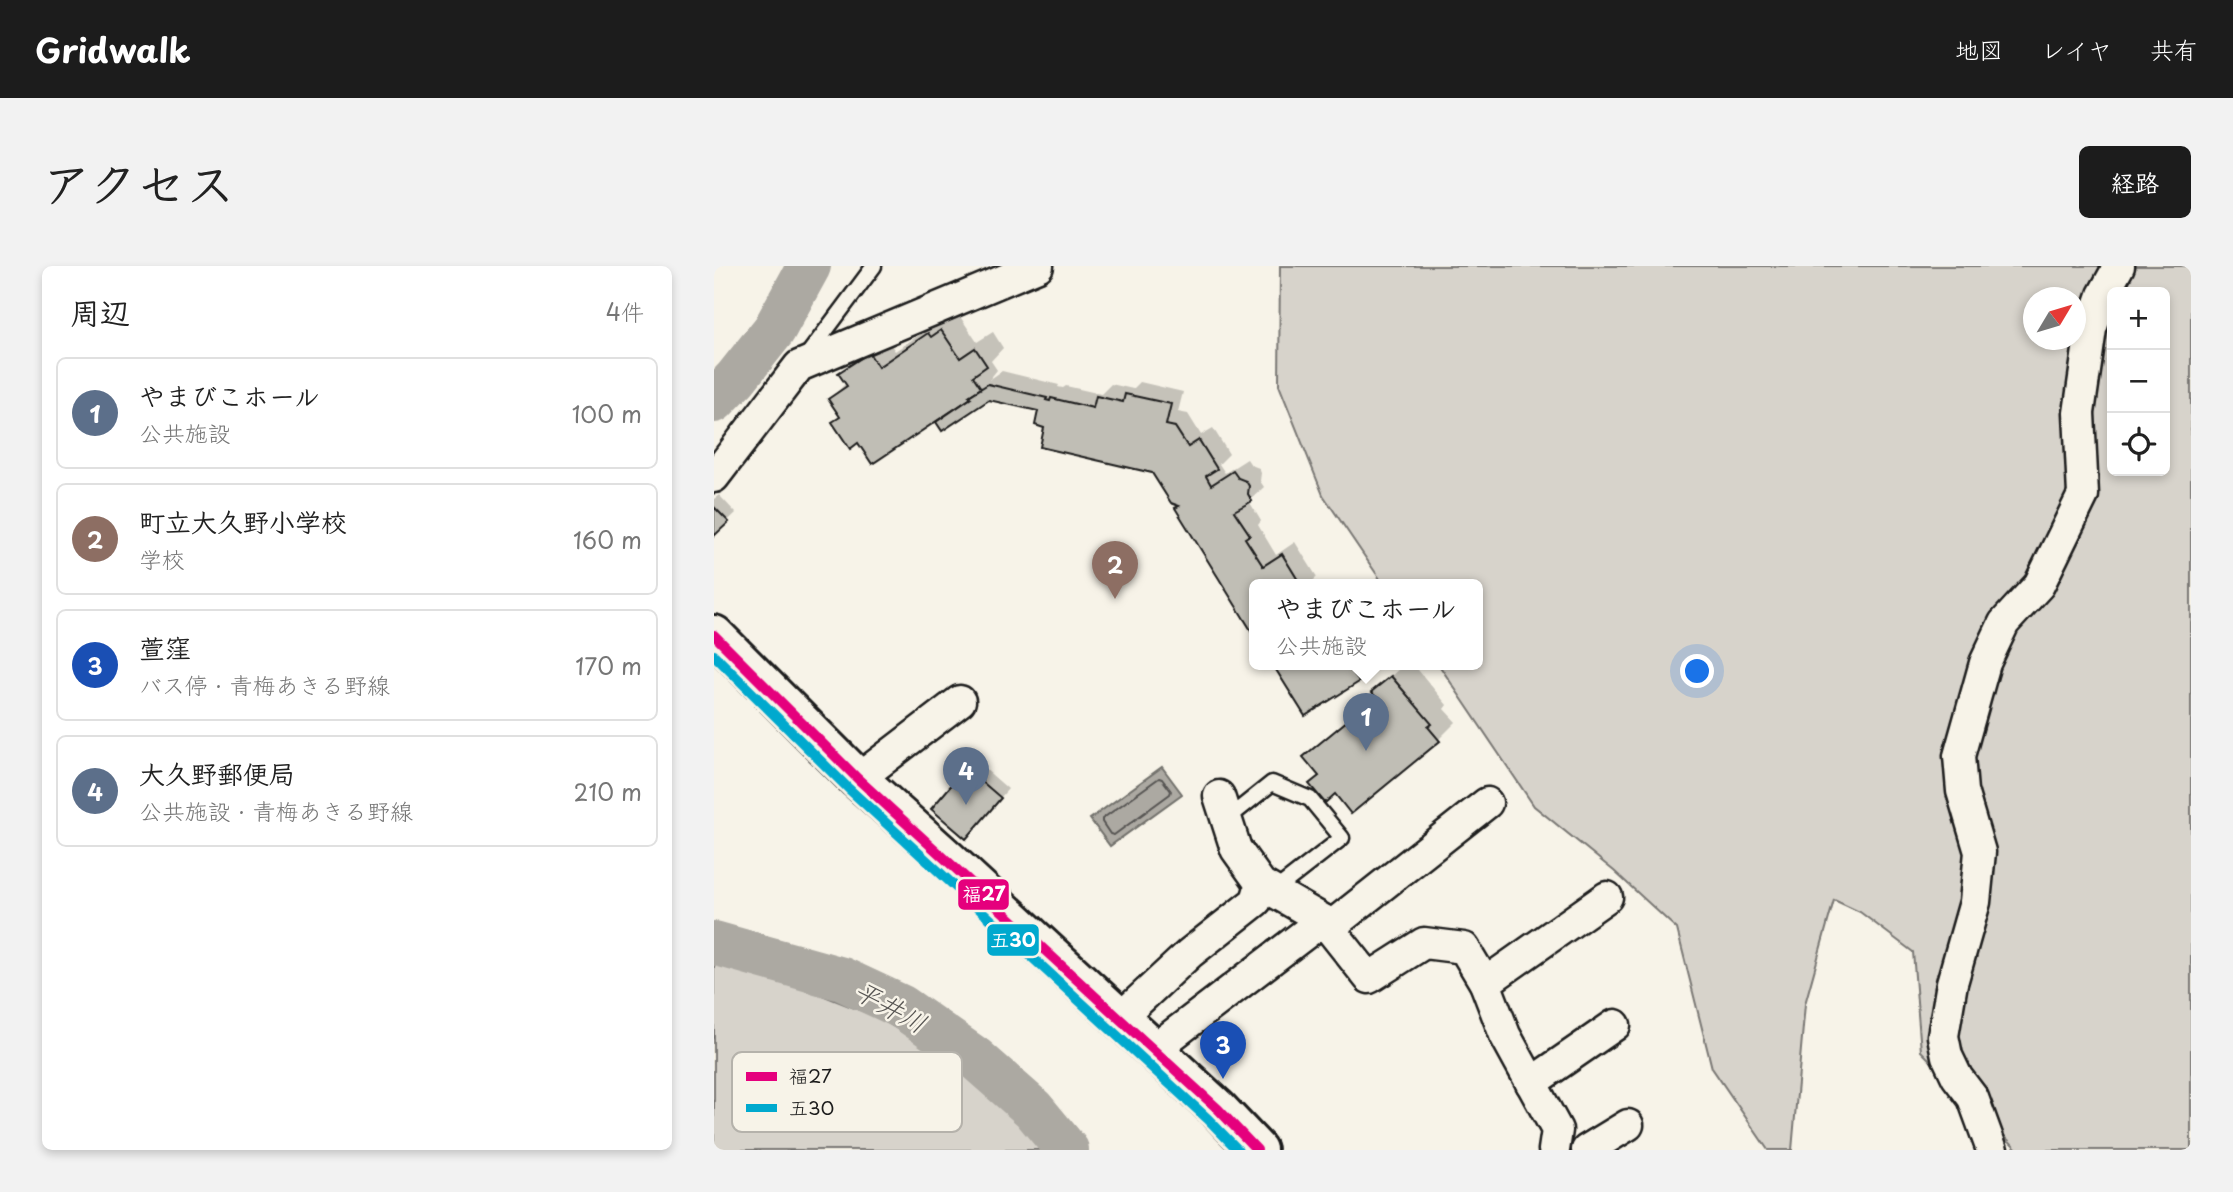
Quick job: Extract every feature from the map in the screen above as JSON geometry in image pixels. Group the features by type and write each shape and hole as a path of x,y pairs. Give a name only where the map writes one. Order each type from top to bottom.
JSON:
{"main road":[{"path":"714,635 858,779 1218,1109 1257,1150"}],"street":[{"path":"714,477 799,366 1038,266"},
{"path":"1992,1150 1973,1098 1957,1077 1947,1056 1942,1036 1952,983 1975,902 1980,852 1962,791 1959,757 1985,663 2004,623 2039,585 2083,495 2079,413 2091,329 2103,295 2119,266"},
{"path":"858,779 960,701"},
{"path":"1153,1050 1487,803"},
{"path":"1223,807 1236,849 1268,888 1326,923 1368,978 1424,943 1464,948 1485,982 1505,1035 1557,1130 1554,1150"},
{"path":"1119,1019 1190,953 1256,901 1268,888"},
{"path":"1485,982 1607,897"},
{"path":"1531,1083 1615,1025"},
{"path":"1587,1150 1628,1125"}],"lane":[{"path":"799,366 874,266"},
{"path":"1223,807 1272,783 1310,799 1342,838 1268,888"}],"shaded area":[{"path":"1280,266 2191,266 2191,1150 2018,1150 1921,1051 1913,952 1860,912 1834,900 1805,1004 1792,1150 1768,1150 1712,1068 1677,929 1614,871 1534,806 1442,670 1483,670 1483,579 1380,579 1323,495 1279,385"},
{"path":"714,952 877,1017 936,1052 732,1052 732,1132 962,1132 962,1068 996,1088 1043,1150 714,1150"}],"water":[{"path":"1162,767 1182,794 1110,846 1090,819"}],"building":[{"path":"941,330 960,358 975,348 987,366 973,376 981,388 969,396 971,398 872,464 858,443 850,449 832,422 840,417 828,399 847,386 838,373 869,353 878,367 928,333 931,337"},
{"path":"988,384 1050,401 1051,398 1093,408 1096,396 1123,402 1125,394 1171,404 1166,425 1175,427 1188,447 1199,440 1217,469 1206,476 1211,485 1233,471 1249,486 1248,494 1252,501 1234,511 1250,535 1245,538 1263,566 1282,554 1297,579 1249,579 1249,627 1175,508 1179,506 1171,503 1152,473 1040,447 1044,428 1035,425 1038,411 989,400 942,431 936,422 971,398 969,396"},
{"path":"714,507 729,522 714,536"},
{"path":"1276,670 1352,670 1359,682 1305,716"},
{"path":"1391,676 1432,724 1428,727 1440,741 1351,814 1335,794 1325,803 1309,784 1319,776 1303,757 1376,697 1371,692"},
{"path":"966,768 1001,798 966,839 931,809"}],"waterway":[{"name":"平井川","path":"714,401 774,330 809,266"},
{"name":"平井川","path":"714,943 842,979 902,1007 975,1058 1033,1109 1067,1150"}],"transit line":[{"name":"福27","path":"714,635 858,779 1218,1109 1257,1150"},
{"name":"五30","path":"714,655 849,789 1208,1119 1238,1150"}],"place":[{"name":"町立大久野小学校","path":"1115,599"},
{"name":"やまびこホール","path":"1366,751"},
{"name":"大久野郵便局","path":"966,805"},
{"name":"萱窪","path":"1223,1079"}]}
